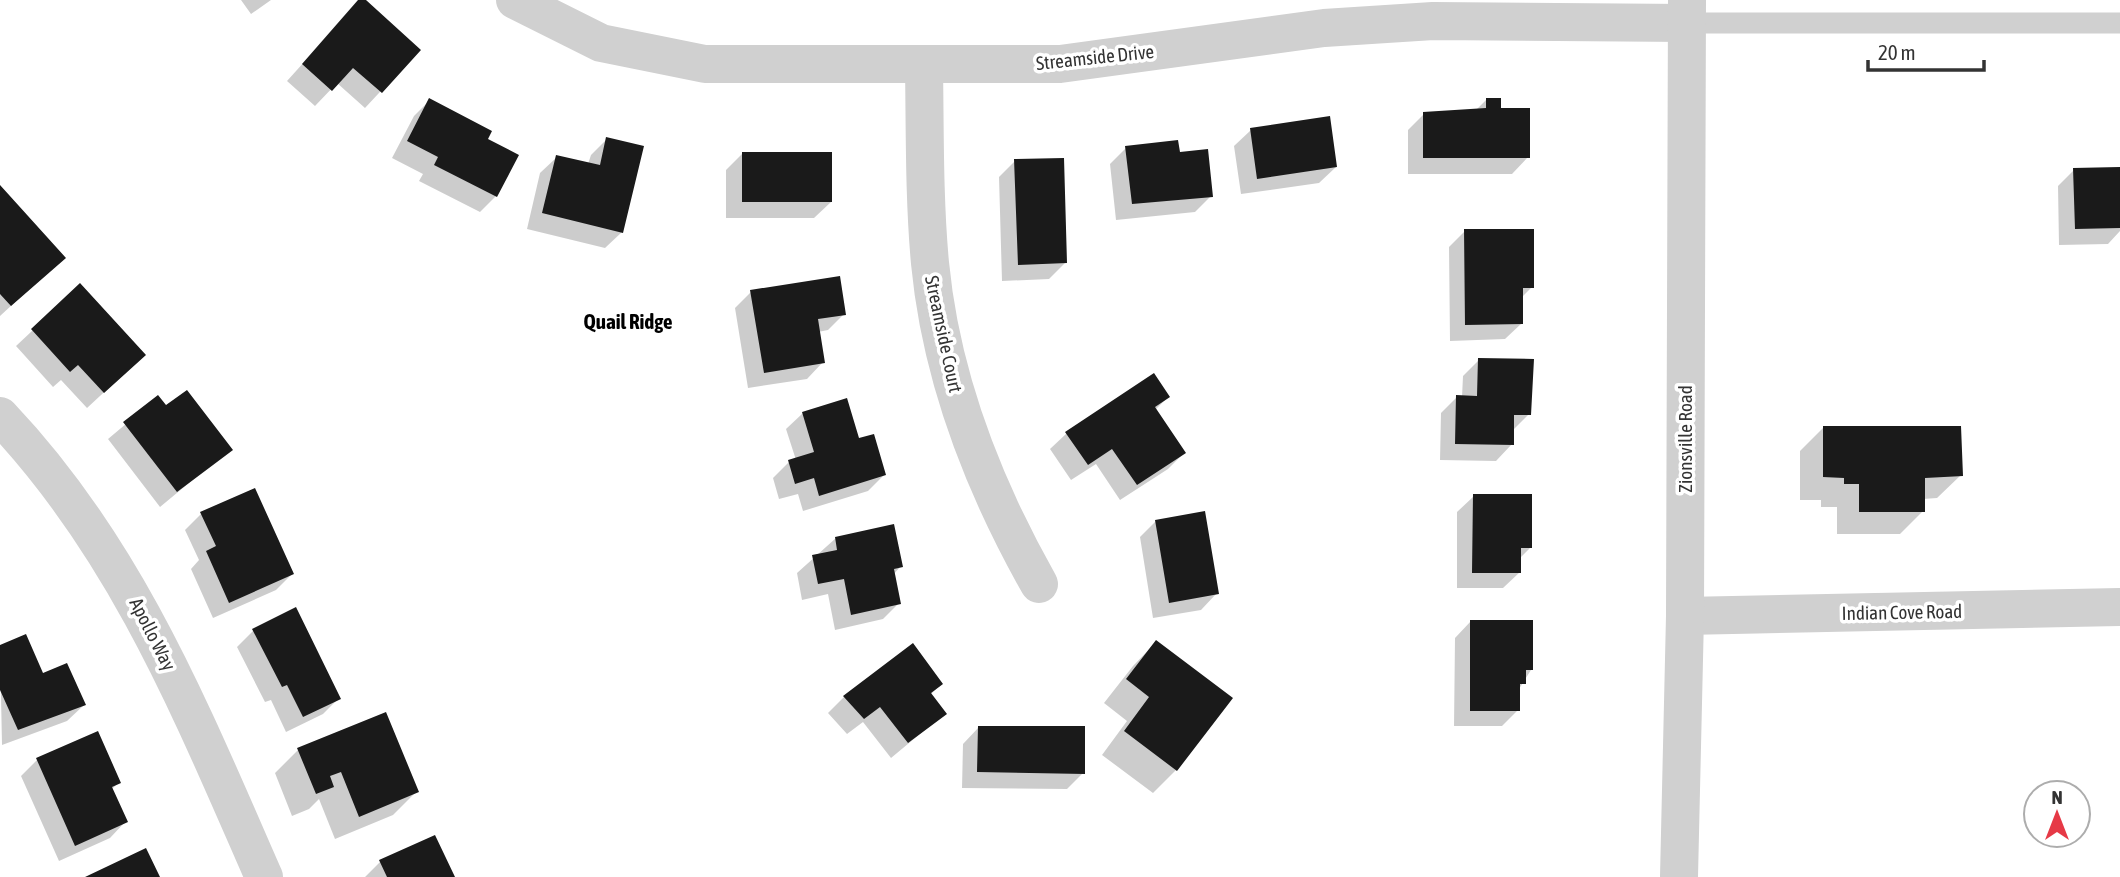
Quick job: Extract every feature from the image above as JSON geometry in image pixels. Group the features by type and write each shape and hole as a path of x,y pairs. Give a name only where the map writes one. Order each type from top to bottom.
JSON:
{"street":[{"name":"Streamside Drive","path":"515,0 601,43 705,64 1060,64 1324,29 1433,21 1687,11"},
{"name":"Zionsville Road","path":"1679,877 1685,616 1687,11"},
{"name":"Streamside Court","path":"924,66 927,224 941,335 970,439 997,506 1039,584"},
{"name":"Apollo Way","path":"0,416 70,498 129,588 171,667 264,877"},
{"name":"Indian Cove Road","path":"1685,616 2120,607"}],"lane":[{"path":"1687,11 2120,23"}],"building":[{"path":"358,0 366,0 421,50 382,93 353,68 332,91 302,64"},
{"path":"429,98 492,131 488,139 519,155 497,197 434,165 438,157 407,141"},
{"path":"1486,98 1501,98 1501,108 1530,108 1530,158 1423,158 1423,112 1486,108"},
{"path":"1330,116 1337,167 1257,179 1250,128"},
{"path":"606,137 644,146 623,233 542,213 556,155 600,165"},
{"path":"1178,140 1180,152 1208,149 1213,197 1132,204 1125,146"},
{"path":"742,152 832,152 832,202 742,202"},
{"path":"1064,158 1067,263 1018,265 1014,159"},
{"path":"2120,167 2120,228 2075,229 2073,168"},
{"path":"0,185 66,258 11,306 0,294"},
{"path":"1464,229 1534,229 1534,288 1523,288 1523,324 1465,325"},
{"path":"840,276 846,315 818,319 825,363 764,373 750,290"},
{"path":"80,283 146,355 104,393 78,365 70,372 31,329"},
{"path":"1478,358 1534,359 1531,415 1514,415 1514,445 1455,444 1456,395 1477,396"},
{"path":"1154,373 1170,397 1155,407 1186,453 1137,485 1112,449 1088,465 1065,432"},
{"path":"187,390 233,450 177,492 123,422 158,395 166,405"},
{"path":"847,398 859,438 874,434 886,475 819,496 814,478 795,484 788,460 814,452 802,412"},
{"path":"1823,426 1961,426 1963,476 1925,478 1925,512 1859,512 1859,484 1844,484 1844,478 1823,477"},
{"path":"255,488 294,574 229,603 206,551 216,546 200,512"},
{"path":"1473,494 1532,494 1532,548 1521,548 1521,573 1472,573"},
{"path":"1205,511 1219,594 1169,603 1155,520"},
{"path":"894,524 903,567 894,569 901,604 851,615 844,579 818,584 812,555 837,550 835,537"},
{"path":"296,607 341,699 303,717 287,685 282,687 252,629"},
{"path":"1470,620 1533,620 1533,670 1526,670 1526,684 1520,684 1520,711 1470,711"},
{"path":"26,634 43,673 67,663 86,705 18,730 0,690 0,645"},
{"path":"1156,640 1233,698 1177,771 1124,731 1149,697 1126,679"},
{"path":"913,643 943,684 931,693 947,714 908,743 880,707 864,719 843,696"},
{"path":"386,712 419,792 359,817 341,772 330,776 334,787 316,794 297,748"},
{"path":"978,726 1085,726 1085,774 977,772"},
{"path":"98,731 121,783 112,787 128,822 75,846 36,758"},
{"path":"435,835 455,877 387,877 379,860"},
{"path":"146,848 160,877 85,877"}],"district":[{"name":"Quail Ridge","path":"628,322"}]}
